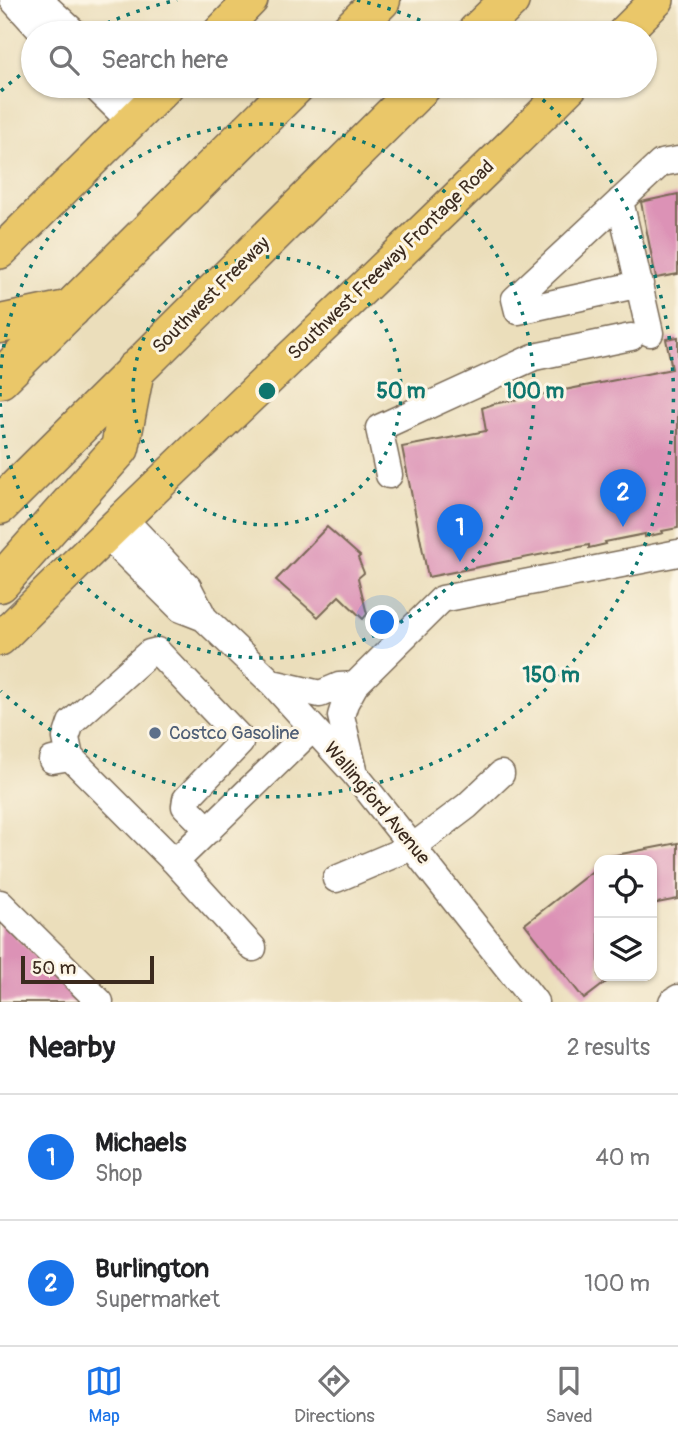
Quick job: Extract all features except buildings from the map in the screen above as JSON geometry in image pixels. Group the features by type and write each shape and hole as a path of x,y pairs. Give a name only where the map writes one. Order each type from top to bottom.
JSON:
{"highway":[{"path":"360,21 381,0"},
{"path":"488,21 510,0"},
{"path":"0,379 283,98"},
{"name":"Southwest Freeway","path":"0,505 410,98"},
{"path":"0,324 71,309"},
{"path":"0,583 120,448 135,370"}],"main road":[{"path":"230,21 250,0"},
{"path":"636,21 657,0"},
{"name":"Southwest Freeway Frontage Road","path":"0,639 114,526 393,263 559,98"},
{"path":"0,252 143,100"}],"street":[{"path":"13,0 32,21"},
{"path":"38,0 62,21"},
{"path":"639,284 518,311 515,299 662,163 678,160"},
{"path":"389,475 379,428 534,357 640,335 639,284 620,201"},
{"name":"Wallingford Avenue","path":"114,526 181,609 204,618 272,683 354,773 535,1002"},
{"path":"354,773 341,716 355,685 442,598 678,553"},
{"path":"209,830 185,806 186,799 240,743 240,738 157,651 149,653 71,723 61,758 175,862 253,948"},
{"path":"272,683 320,694 339,686 355,685"},
{"path":"175,862 313,728"},
{"path":"336,879 414,846 467,806 501,774"},
{"path":"0,903 100,1002"},
{"path":"672,1002 678,998"}],"place":[{"name":"Burlington","path":"623,527"},
{"name":"Michaels","path":"460,562"},
{"name":"Costco Gasoline","path":"155,733"}]}
